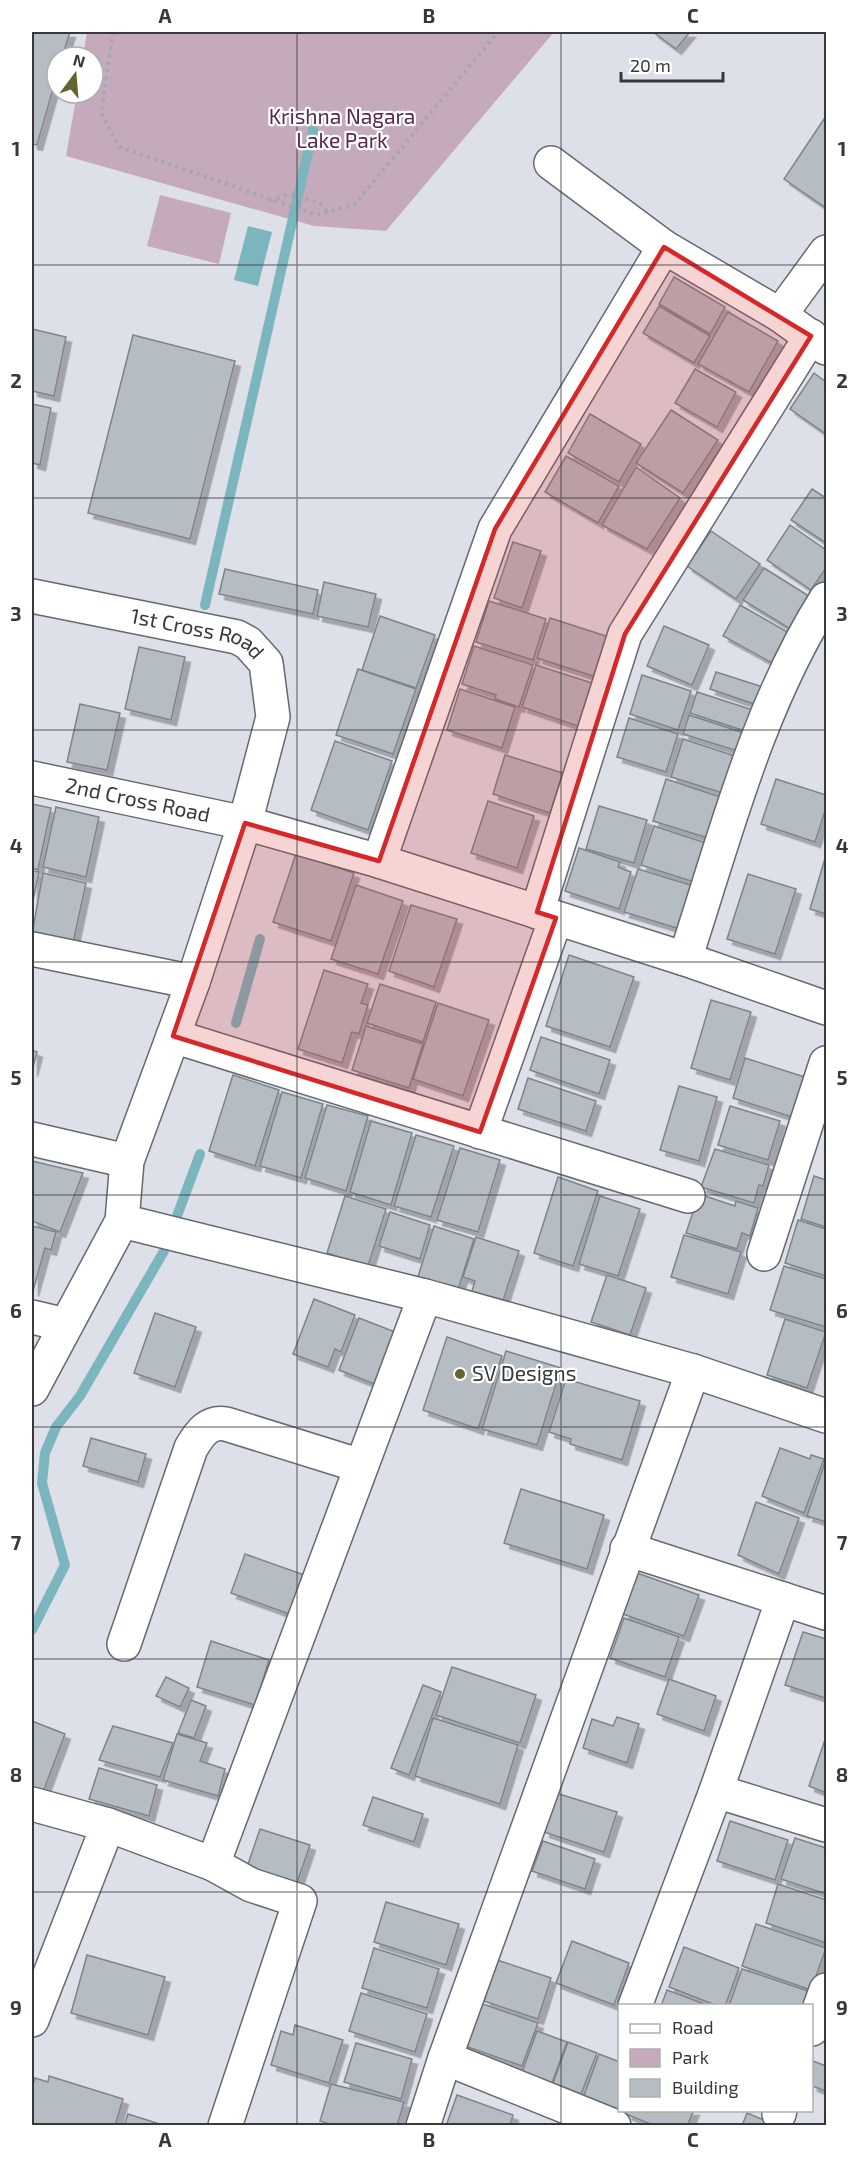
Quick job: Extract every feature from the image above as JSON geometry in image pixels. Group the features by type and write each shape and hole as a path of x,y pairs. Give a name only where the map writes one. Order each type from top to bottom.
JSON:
{"street":[{"path":"480,1132 546,915 610,679 630,626 819,342 780,315 664,247 551,163"},
{"path":"379,861 495,529 664,247"},
{"path":"780,315 826,252"},
{"name":"1st Cross Road","path":"32,596 237,637 261,654 266,663 273,717 245,823 193,982 127,1161 122,1221"},
{"path":"685,959 780,683 801,639 826,599"},
{"name":"2nd Cross Road","path":"32,778 245,823 379,861 685,959 826,1008"},
{"path":"32,950 193,982"},
{"path":"173,1036 688,1196"},
{"path":"764,1254 826,1063"},
{"path":"32,1139 127,1161"},
{"path":"32,1389 122,1221 425,1296 693,1371 826,1416"},
{"path":"213,1864 425,1296"},
{"path":"32,1317 66,1325"},
{"path":"423,2126 445,2058 627,1549 693,1371"},
{"path":"124,1644 191,1448 210,1425 226,1424 361,1466"},
{"path":"627,1549 826,1613"},
{"path":"635,2004 716,1791 783,1599"},
{"path":"716,1791 826,1825"},
{"path":"32,1804 108,1825 213,1864 251,1885 300,1901 225,2126"},
{"path":"35,2002 108,1825"},
{"path":"813,2026 826,1990"},
{"path":"445,2058 614,2126"}],"path":[{"path":"113,32 101,113 119,147 284,206 317,215 354,205 498,32"},
{"path":"270,201 288,194 321,203 328,212"}],"highlighted area":[{"path":"664,247 811,336 625,634 537,912 556,918 480,1132 173,1036 245,823 379,861 495,529"}],"green space":[{"name":"Krishna Nagara Lake Park","path":"87,32 554,32 386,231 314,226 66,156 75,105 105,105 105,45 85,45"},
{"path":"160,195 231,213 219,264 147,246"}],"water":[{"path":"248,226 272,232 258,286 234,280"}],"building":[{"path":"32,32 70,32 66,45 45,45 45,105 48,105 37,145 32,144"},
{"path":"653,32 690,32 676,49"},
{"path":"826,116 826,208 784,179"},
{"path":"674,277 725,307 710,334 659,304"},
{"path":"659,306 710,336 694,363 643,333"},
{"path":"728,312 778,341 749,392 698,364"},
{"path":"32,329 66,337 54,396 32,391"},
{"path":"133,335 235,361 190,539 88,513"},
{"path":"695,369 736,392 717,427 675,403"},
{"path":"814,373 826,382 826,434 790,409"},
{"path":"32,404 51,408 40,465 32,463"},
{"path":"671,410 718,440 683,493 636,463"},
{"path":"590,414 641,444 619,482 568,453"},
{"path":"566,456 619,486 598,523 545,492"},
{"path":"636,467 680,498 647,549 602,525"},
{"path":"812,489 826,498 826,543 791,520"},
{"path":"790,525 826,550 826,568 811,590 767,560"},
{"path":"711,531 760,564 736,599 687,566"},
{"path":"513,542 541,551 522,608 494,598"},
{"path":"764,568 812,598 792,630 743,600"},
{"path":"225,569 318,590 313,614 219,594"},
{"path":"324,582 376,594 368,627 317,616"},
{"path":"489,601 546,619 533,660 476,642"},
{"path":"740,605 791,634 774,664 723,636"},
{"path":"380,616 435,635 416,688 362,670"},
{"path":"550,618 609,637 596,677 537,658"},
{"path":"664,626 709,645 692,685 647,666"},
{"path":"474,646 533,665 519,707 495,699 496,695 462,684"},
{"path":"139,647 185,657 171,720 125,709"},
{"path":"536,665 592,683 578,726 522,707"},
{"path":"358,669 416,689 393,754 336,735"},
{"path":"716,672 763,687 757,705 710,689"},
{"path":"642,675 691,691 678,730 630,714"},
{"path":"460,689 515,707 502,748 447,730"},
{"path":"697,692 759,712 745,731 690,713"},
{"path":"80,704 120,713 107,770 67,762"},
{"path":"689,715 750,735 744,753 683,734"},
{"path":"629,718 678,734 666,772 617,757"},
{"path":"683,739 738,757 726,794 671,777"},
{"path":"335,741 392,761 368,830 311,810"},
{"path":"505,755 563,773 550,813 493,794"},
{"path":"666,779 723,798 711,839 653,821"},
{"path":"776,779 826,795 826,808 815,842 761,824"},
{"path":"488,801 534,816 517,868 471,853"},
{"path":"32,804 51,808 38,870 32,868"},
{"path":"599,806 647,820 634,863 586,849"},
{"path":"56,807 99,817 86,877 43,867"},
{"path":"654,826 709,844 697,883 641,865"},
{"path":"579,848 620,862 618,867 631,872 619,909 565,891"},
{"path":"296,854 354,873 331,941 273,922"},
{"path":"826,855 826,914 810,909"},
{"path":"638,869 697,887 683,930 624,912"},
{"path":"32,871 39,872 32,905"},
{"path":"43,873 86,883 73,943 32,934"},
{"path":"748,874 796,889 775,954 727,939"},
{"path":"356,885 403,901 378,974 331,959"},
{"path":"411,905 457,919 434,987 389,971"},
{"path":"569,955 634,977 610,1047 546,1026"},
{"path":"324,970 368,984 361,1003 368,1005 359,1034 352,1032 342,1063 298,1049"},
{"path":"380,984 436,1002 423,1042 367,1023"},
{"path":"711,1000 751,1012 730,1080 691,1068"},
{"path":"438,1003 489,1020 463,1096 413,1079"},
{"path":"366,1026 423,1044 409,1088 352,1070"},
{"path":"541,1037 610,1060 599,1094 530,1070"},
{"path":"32,1050 37,1052 32,1071"},
{"path":"745,1058 805,1077 792,1117 733,1098"},
{"path":"233,1075 279,1090 255,1166 209,1151"},
{"path":"528,1078 596,1101 586,1131 518,1109"},
{"path":"679,1086 717,1097 699,1161 660,1150"},
{"path":"282,1092 323,1104 301,1178 260,1166"},
{"path":"327,1105 368,1116 346,1191 305,1178"},
{"path":"730,1106 780,1121 768,1160 718,1145"},
{"path":"371,1121 412,1133 391,1205 350,1192"},
{"path":"416,1135 454,1146 431,1217 394,1206"},
{"path":"460,1148 500,1160 478,1232 437,1220"},
{"path":"715,1149 769,1165 763,1186 759,1185 754,1203 701,1187"},
{"path":"32,1161 83,1173 60,1232 32,1221"},
{"path":"814,1176 826,1180 826,1227 801,1219"},
{"path":"558,1177 598,1191 573,1266 534,1253"},
{"path":"699,1194 735,1206 736,1201 758,1208 750,1236 742,1233 737,1249 686,1233"},
{"path":"345,1196 386,1209 368,1266 327,1253"},
{"path":"600,1196 640,1209 618,1276 579,1264"},
{"path":"390,1212 430,1225 420,1259 379,1246"},
{"path":"798,1220 826,1229 826,1276 785,1263"},
{"path":"32,1226 56,1232 51,1250 45,1248 33,1291"},
{"path":"434,1226 474,1239 456,1296 416,1283"},
{"path":"684,1235 741,1252 728,1294 671,1277"},
{"path":"476,1237 519,1251 502,1304 471,1294 475,1281 463,1277"},
{"path":"784,1266 826,1279 826,1327 770,1310"},
{"path":"607,1275 646,1288 630,1335 591,1322"},
{"path":"314,1299 355,1315 341,1352 335,1349 328,1367 293,1354"},
{"path":"155,1313 196,1327 175,1387 134,1373"},
{"path":"359,1318 395,1332 377,1385 339,1370"},
{"path":"785,1319 826,1332 807,1388 767,1375"},
{"path":"447,1337 502,1356 478,1429 423,1410"},
{"path":"506,1351 561,1368 537,1445 482,1429"},
{"path":"566,1379 640,1401 622,1460 570,1444 571,1439 549,1432"},
{"path":"91,1438 146,1454 138,1482 83,1466"},
{"path":"780,1448 810,1459 811,1455 824,1459 804,1513 762,1496"},
{"path":"826,1459 826,1522 807,1516"},
{"path":"521,1489 604,1515 587,1569 504,1543"},
{"path":"756,1502 799,1518 779,1574 738,1555"},
{"path":"245,1554 307,1576 292,1615 231,1593"},
{"path":"637,1573 699,1595 684,1636 623,1614"},
{"path":"624,1618 679,1637 665,1677 610,1658"},
{"path":"803,1632 826,1639 825,1698 785,1685"},
{"path":"211,1641 269,1660 255,1705 197,1687"},
{"path":"452,1667 536,1695 520,1743 436,1715"},
{"path":"166,1677 189,1688 180,1707 156,1696"},
{"path":"669,1679 716,1696 704,1731 657,1714"},
{"path":"423,1685 441,1692 409,1775 391,1768"},
{"path":"191,1700 206,1706 194,1738 178,1733"},
{"path":"617,1717 639,1724 627,1763 583,1748 592,1719 613,1726"},
{"path":"433,1718 518,1745 500,1804 415,1776"},
{"path":"32,1721 65,1734 43,1792 32,1787"},
{"path":"113,1726 173,1743 160,1777 99,1760"},
{"path":"177,1734 207,1743 200,1761 225,1769 218,1796 163,1780"},
{"path":"826,1737 826,1793 809,1786"},
{"path":"99,1768 157,1785 149,1816 89,1799"},
{"path":"556,1793 617,1812 604,1852 544,1832"},
{"path":"373,1797 423,1814 414,1842 363,1825"},
{"path":"730,1821 788,1840 775,1880 717,1861"},
{"path":"260,1829 310,1845 297,1883 247,1867"},
{"path":"795,1838 826,1848 826,1894 781,1879"},
{"path":"543,1841 595,1859 585,1889 532,1871"},
{"path":"778,1884 826,1900 826,1943 766,1923"},
{"path":"386,1902 459,1924 446,1965 374,1942"},
{"path":"756,1924 826,1948 811,1990 742,1966"},
{"path":"572,1941 629,1963 614,2005 556,1983"},
{"path":"684,1947 739,1968 726,2004 713,2004 669,1987"},
{"path":"374,1948 439,1969 427,2008 362,1988"},
{"path":"87,1955 165,1977 148,2035 71,2013"},
{"path":"497,1960 551,1978 538,2019 484,2001"},
{"path":"742,1969 808,1991 804,2004 730,2004"},
{"path":"667,1990 705,2004 662,2004"},
{"path":"361,1993 427,2014 415,2052 349,2031"},
{"path":"480,2003 538,2023 522,2066 465,2046"},
{"path":"295,2025 343,2040 329,2083 271,2065 281,2031 293,2035"},
{"path":"537,2031 567,2042 552,2083 522,2072"},
{"path":"568,2042 597,2053 581,2094 553,2083"},
{"path":"356,2043 412,2059 401,2099 344,2082"},
{"path":"599,2054 618,2061 618,2111 583,2098"},
{"path":"813,2061 826,2066 826,2091 813,2086"},
{"path":"49,2076 123,2099 115,2126 32,2126 32,2088 35,2078 48,2082"},
{"path":"331,2084 404,2102 397,2126 336,2126 320,2121"},
{"path":"457,2095 513,2115 510,2126 446,2126"},
{"path":"626,2112 693,2112 687,2126 655,2126 626,2114"},
{"path":"747,2113 764,2120 787,2125 742,2126"},
{"path":"128,2114 166,2126 124,2126"}],"waterway":[{"path":"205,605 313,130"},
{"path":"236,1023 260,939"},
{"path":"177,1216 200,1154"},
{"path":"32,1630 65,1565 42,1483 45,1453 56,1427 80,1396 164,1251"}],"place":[{"name":"SV Designs","path":"460,1374"}]}
